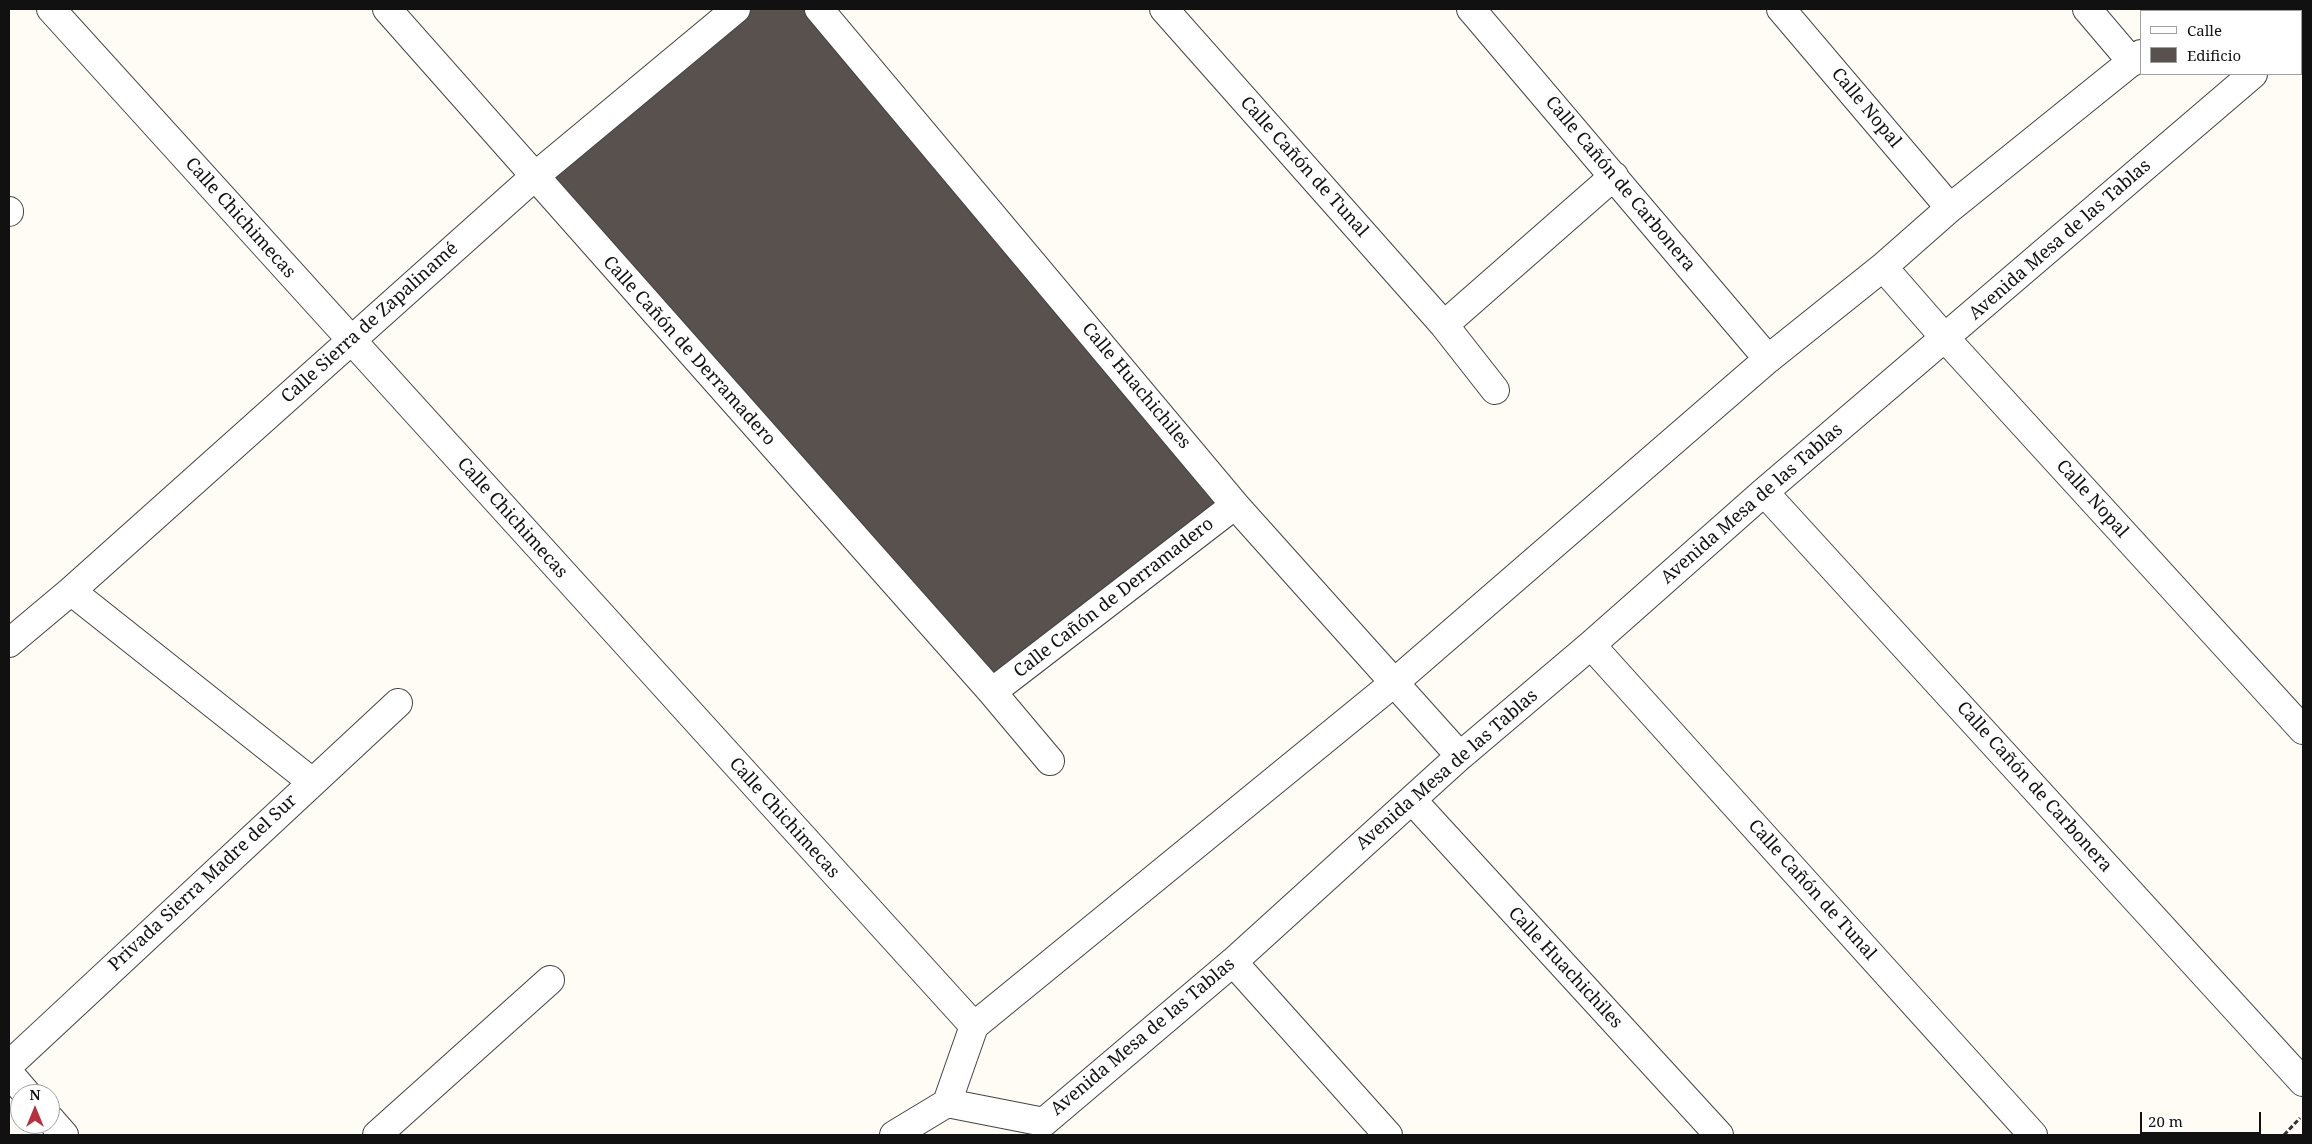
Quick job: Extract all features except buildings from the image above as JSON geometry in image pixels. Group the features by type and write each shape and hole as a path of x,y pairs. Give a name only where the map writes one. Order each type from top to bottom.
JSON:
{"street":[{"name":"Calle Chichimecas","path":"51,9 974,1026"},
{"name":"Calle Cañón de Derramadero","path":"387,9 992,692 1050,761"},
{"name":"Calle Sierra de Zapalinamé","path":"9,643 71,591 534,177 736,9"},
{"name":"Calle Huachichiles","path":"819,9 1235,505 1460,756"},
{"name":"Calle Cañón de Tunal","path":"1164,9 1444,325 1495,390"},
{"name":"Calle Cañón de Carbonera","path":"1471,9 1768,359"},
{"name":"Calle Nopal","path":"1781,9 1950,208"},
{"path":"894,1135 946,1104 974,1026 1395,682 1768,359 1883,267 1950,208 2136,58 2088,9"},
{"name":"Avenida Mesa de las Tablas","path":"946,1104 1050,1128 1460,756 1591,645 1764,492 2252,75"},
{"path":"1444,325 1614,176"},
{"name":"Calle Nopal","path":"1883,267 1945,338 2303,730"},
{"name":"Calle Cañón de Carbonera","path":"1764,492 2303,1082"},
{"name":"Calle Cañón de Derramadero","path":"992,692 1235,505"},
{"path":"71,591 312,782"},
{"name":"Calle Cañón de Tunal","path":"1591,645 2033,1135"},
{"name":"Privada Sierra Madre del Sur","path":"9,1065 398,703"},
{"name":"Calle Huachichiles","path":"1412,800 1719,1135"},
{"path":"1233,962 1388,1135"},
{"path":"376,1135 550,980"},
{"path":"9,1073 18,1084"}],"path":[{"path":"2284,1135 2303,1114"}]}
